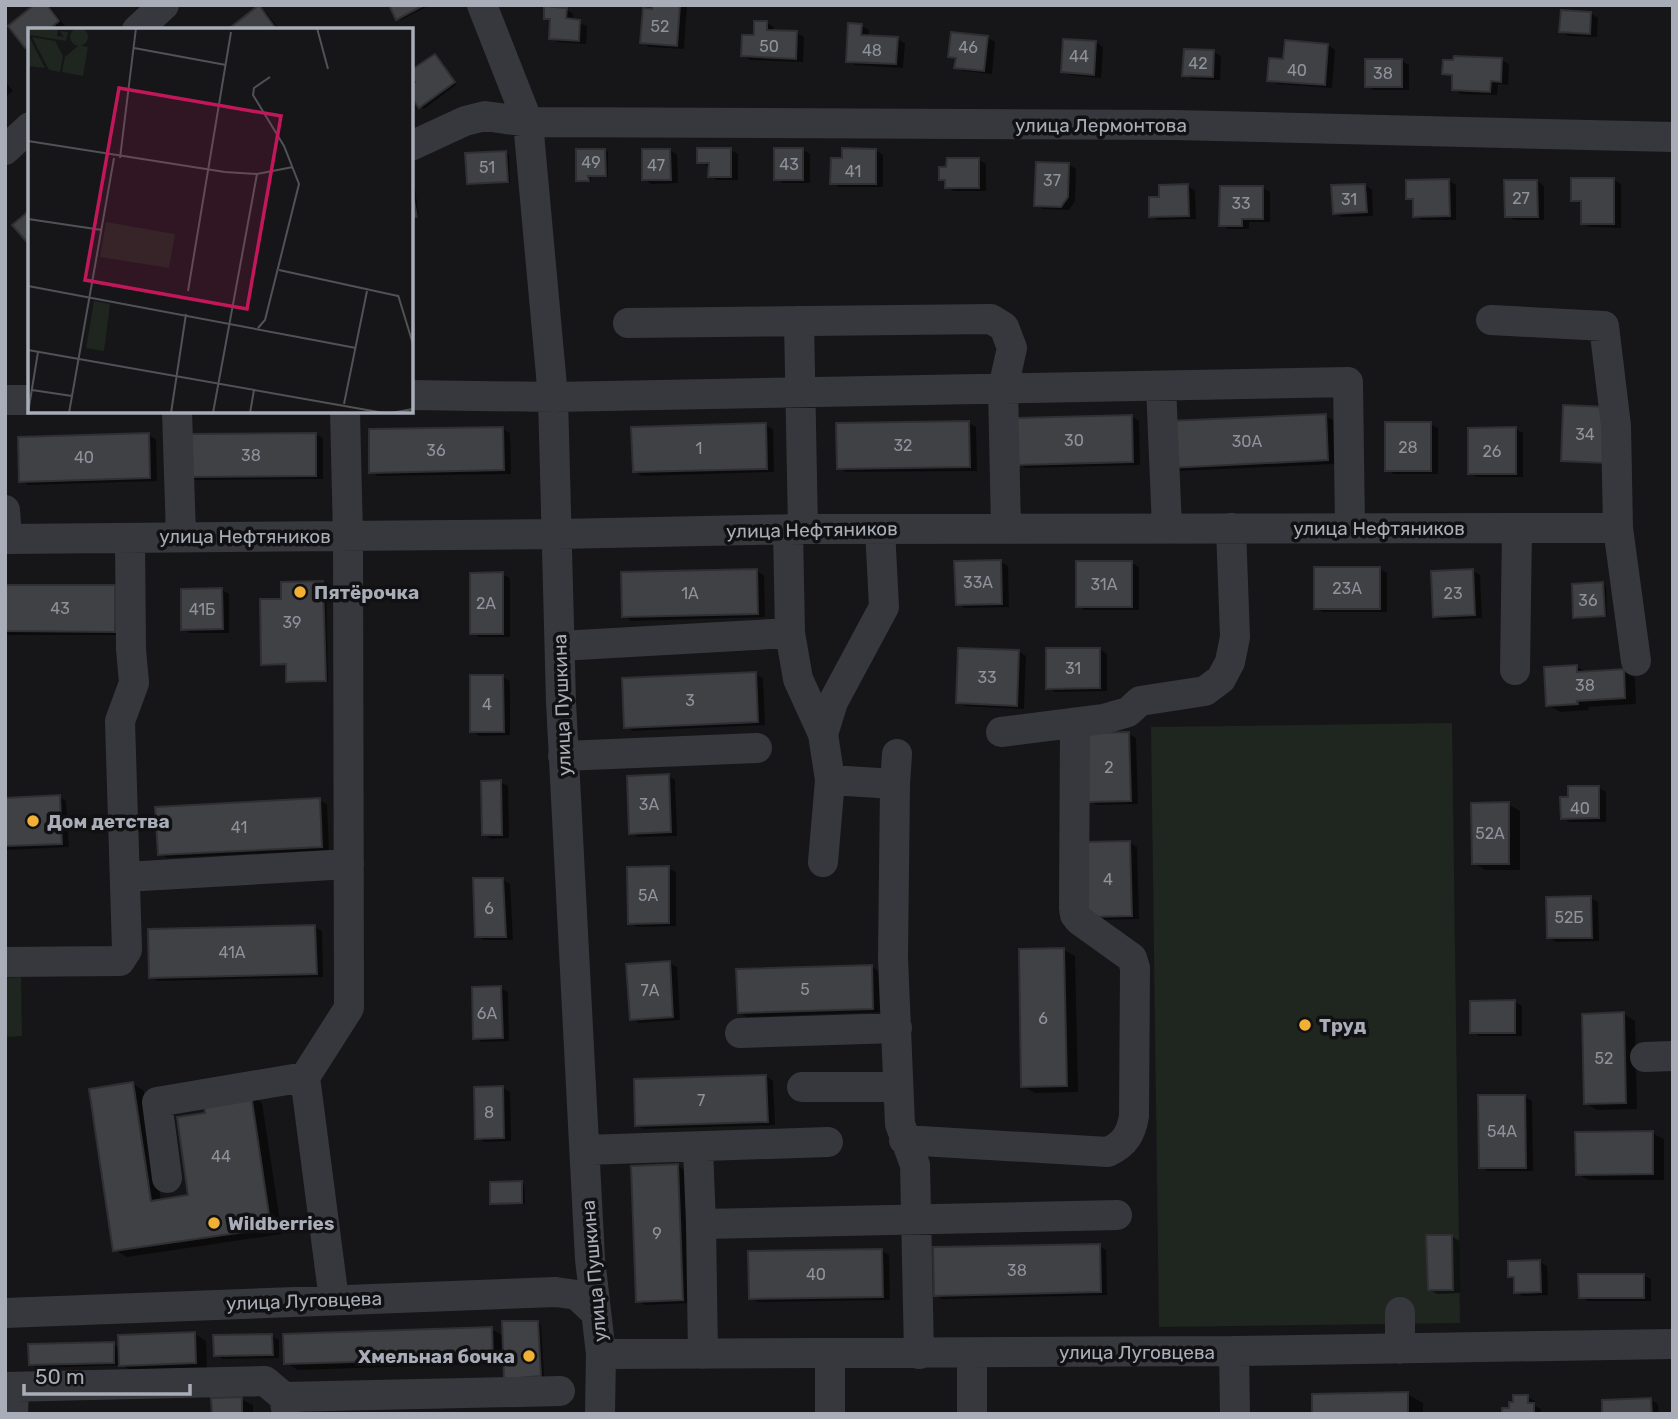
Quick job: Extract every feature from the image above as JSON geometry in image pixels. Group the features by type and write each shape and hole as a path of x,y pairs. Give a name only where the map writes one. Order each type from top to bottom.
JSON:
{"street":[{"path":"139,28 164,5"},
{"name":"улица Пушкина","path":"482,5 528,122 553,397 564,756 585,1150 601,1354 600,1414"},
{"name":"улица Лермонтова","path":"413,145 465,121 485,116 528,122 1174,125 1673,137"},
{"path":"5,150 28,129"},
{"path":"628,323 991,319 1004,327 1012,348 1003,388 1006,528"},
{"path":"1491,320 1604,326 1616,426 1618,528 1636,661"},
{"path":"799,321 801,392 790,633 798,679 824,734 830,780 823,862"},
{"path":"413,395 553,397 1348,383 1350,528"},
{"path":"1161,386 1167,528"},
{"path":"5,400 28,400"},
{"path":"177,413 181,536"},
{"path":"334,1300 304,1077 349,1008 348,536 345,413"},
{"path":"5,510 6,539"},
{"path":"824,734 833,702 884,607 880,528"},
{"name":"улица Нефтяников","path":"6,539 880,528 1618,528"},
{"path":"1001,732 1104,719 1128,712 1140,701 1205,691 1221,679 1230,662 1235,637 1231,528"},
{"path":"1515,670 1517,528"},
{"path":"5,962 120,961 127,950 120,721 134,682 119,650 130,538"},
{"path":"560,646 790,633"},
{"path":"904,1140 1108,1152 1119,1146 1132,1130 1135,968 1132,958 1079,919 1074,908 1075,723"},
{"path":"564,756 757,748"},
{"path":"897,754 893,958 900,1124 915,1165 919,1354"},
{"path":"830,780 895,784"},
{"path":"125,877 349,864"},
{"path":"740,1033 897,1028"},
{"path":"167,1178 157,1102 304,1077"},
{"path":"802,1087 898,1087"},
{"path":"585,1150 828,1142"},
{"path":"698,1147 703,1354"},
{"path":"701,1224 1117,1215"},
{"name":"улица Луговцева","path":"5,1313 556,1292 577,1295 596,1313"},
{"path":"1400,1312 1401,1349"},
{"name":"улица Луговцева","path":"601,1354 919,1354 1673,1344"},
{"path":"1234,1351 1235,1414"},
{"path":"972,1353 972,1414"},
{"path":"830,1354 830,1414"},
{"path":"11,1396 251,1380 265,1381 286,1406 559,1391"}],"shaded area":[{"name":"Труд","path":"1452,723 1460,1323 1159,1327 1151,727"},
{"path":"21,977 22,1036 5,1037 5,978"}],"building":[{"path":"34,5 47,5 59,21 50,28 28,28 28,46 25,48 8,26"},
{"path":"259,5 275,28 232,28"},
{"path":"389,5 424,5 396,20"},
{"path":"653,5 680,5 677,46 640,43 643,8 652,9"},
{"path":"544,6 567,8 566,18 580,20 579,41 549,39 550,19 544,19"},
{"path":"1561,10 1591,12 1590,34 1559,32"},
{"path":"754,21 767,21 767,30 797,31 796,59 741,56 742,35 754,35"},
{"path":"848,23 862,24 861,35 898,37 896,64 846,62"},
{"path":"951,32 988,36 984,71 954,68 956,58 948,57"},
{"path":"1063,39 1096,41 1094,75 1061,72"},
{"path":"1285,40 1328,44 1325,85 1267,81 1269,58 1283,59"},
{"path":"1184,49 1214,50 1213,77 1182,76"},
{"path":"435,54 455,82 419,108 413,100 413,69"},
{"path":"1454,56 1502,58 1501,82 1491,81 1490,92 1452,90 1452,75 1442,74 1443,60 1453,60"},
{"path":"1365,59 1402,59 1402,87 1365,87"},
{"path":"697,148 731,148 731,177 708,177 709,163 697,163"},
{"path":"774,148 803,148 803,180 774,180"},
{"path":"842,148 876,149 876,184 830,184 831,158 842,158"},
{"path":"576,149 605,149 606,176 588,176 589,181 576,181"},
{"path":"642,149 670,149 671,180 642,180"},
{"path":"506,151 508,182 467,184 465,153"},
{"path":"947,158 979,158 979,188 945,188 945,180 939,180 939,167 946,167"},
{"path":"1036,162 1069,163 1068,197 1061,207 1034,206"},
{"path":"1571,178 1614,178 1614,224 1581,224 1581,201 1571,201"},
{"path":"1449,179 1450,216 1413,217 1413,199 1406,199 1406,180"},
{"path":"1504,180 1537,180 1538,217 1505,217"},
{"path":"1188,184 1189,216 1149,217 1149,197 1159,197 1159,185"},
{"path":"1365,184 1367,212 1333,214 1331,185"},
{"path":"1220,186 1263,186 1263,219 1242,219 1242,226 1219,226"},
{"path":"413,196 417,217 413,218"},
{"path":"28,212 27,242 12,225"},
{"path":"1563,405 1608,407 1607,463 1561,461"},
{"path":"1326,414 1328,460 1169,468 1167,421"},
{"path":"1132,415 1133,462 1016,465 1015,418"},
{"path":"969,421 970,467 837,469 836,423"},
{"path":"1385,422 1431,422 1431,471 1385,471"},
{"path":"766,423 767,469 633,472 631,427"},
{"path":"503,427 504,470 369,473 369,429"},
{"path":"1516,427 1516,474 1468,474 1468,428"},
{"path":"149,433 150,478 19,482 18,437"},
{"path":"316,433 316,476 186,477 185,434"},
{"path":"1001,560 1002,604 956,605 954,561"},
{"path":"1076,561 1132,561 1132,607 1076,607"},
{"path":"1314,567 1380,567 1380,609 1314,609"},
{"path":"757,569 758,614 622,617 621,572"},
{"path":"1473,569 1475,615 1433,617 1431,571"},
{"path":"503,572 503,634 470,634 470,573"},
{"path":"323,581 326,681 286,682 286,664 261,665 260,599 281,599 281,582"},
{"path":"1603,582 1605,616 1573,618 1572,584"},
{"path":"5,585 115,585 115,632 5,631"},
{"path":"222,588 223,629 181,630 181,589"},
{"path":"958,648 1019,650 1017,706 956,703"},
{"path":"1046,648 1100,648 1100,688 1046,689"},
{"path":"1577,665 1577,672 1624,669 1625,698 1546,706 1544,667"},
{"path":"756,672 758,722 624,728 622,678"},
{"path":"470,675 503,675 504,732 470,732"},
{"path":"1129,732 1131,801 1088,802 1086,733"},
{"path":"669,774 671,832 629,834 627,776"},
{"path":"501,780 502,835 482,835 481,781"},
{"path":"1568,786 1599,786 1599,818 1561,819 1560,797 1568,797"},
{"name":"Дом детства","path":"60,795 62,844 5,846 5,798"},
{"path":"320,798 322,847 158,855 155,807"},
{"path":"1509,802 1509,864 1472,864 1471,803"},
{"path":"1130,841 1132,916 1086,917 1084,842"},
{"path":"669,866 669,923 628,924 627,867"},
{"path":"473,878 503,878 506,937 475,937"},
{"path":"1591,896 1592,938 1547,938 1546,897"},
{"path":"315,925 317,974 149,978 148,929"},
{"path":"1064,948 1067,1086 1021,1087 1019,949"},
{"path":"670,961 673,1017 630,1020 626,964"},
{"path":"872,965 873,1009 738,1013 736,969"},
{"path":"501,986 503,1038 473,1039 472,987"},
{"path":"1515,1000 1515,1033 1470,1033 1470,1001"},
{"path":"1624,1012 1626,1103 1584,1104 1582,1014"},
{"path":"766,1075 768,1122 635,1126 634,1079"},
{"path":"133,1082 151,1201 188,1195 177,1117 205,1113 204,1101 251,1094 271,1228 113,1251 89,1089"},
{"path":"503,1086 504,1138 475,1139 474,1087"},
{"path":"1478,1095 1525,1095 1526,1168 1479,1168"},
{"path":"1653,1131 1653,1174 1576,1175 1575,1132"},
{"path":"678,1164 683,1300 636,1302 631,1166"},
{"path":"522,1181 522,1203 490,1204 490,1182"},
{"path":"1426,1235 1452,1235 1453,1290 1428,1290"},
{"path":"1100,1244 1101,1292 934,1296 933,1247"},
{"path":"882,1249 883,1297 749,1299 748,1251"},
{"path":"1540,1260 1541,1292 1514,1293 1514,1277 1508,1277 1508,1261"},
{"path":"1578,1274 1644,1274 1644,1298 1579,1298"},
{"path":"502,1321 538,1321 541,1376 504,1379"},
{"path":"492,1327 493,1358 284,1364 283,1334"},
{"path":"195,1332 196,1363 119,1366 118,1335"},
{"path":"272,1334 273,1355 214,1356 213,1335"},
{"path":"114,1342 114,1363 29,1365 28,1344"},
{"path":"1408,1392 1408,1414 1312,1414 1312,1394"},
{"path":"1513,1395 1528,1395 1528,1403 1534,1403 1534,1414 1502,1414 1502,1408 1509,1408 1509,1402 1513,1402"},
{"path":"242,1397 242,1414 212,1414 211,1398"},
{"path":"1651,1398 1652,1414 1602,1414 1602,1400"}],"place":[{"name":"Пятёрочка","path":"300,592"},
{"name":"Дом детства","path":"33,821"},
{"name":"Труд","path":"1305,1025"},
{"name":"Wildberries","path":"214,1223"},
{"name":"Хмельная бочка","path":"529,1356"}]}
